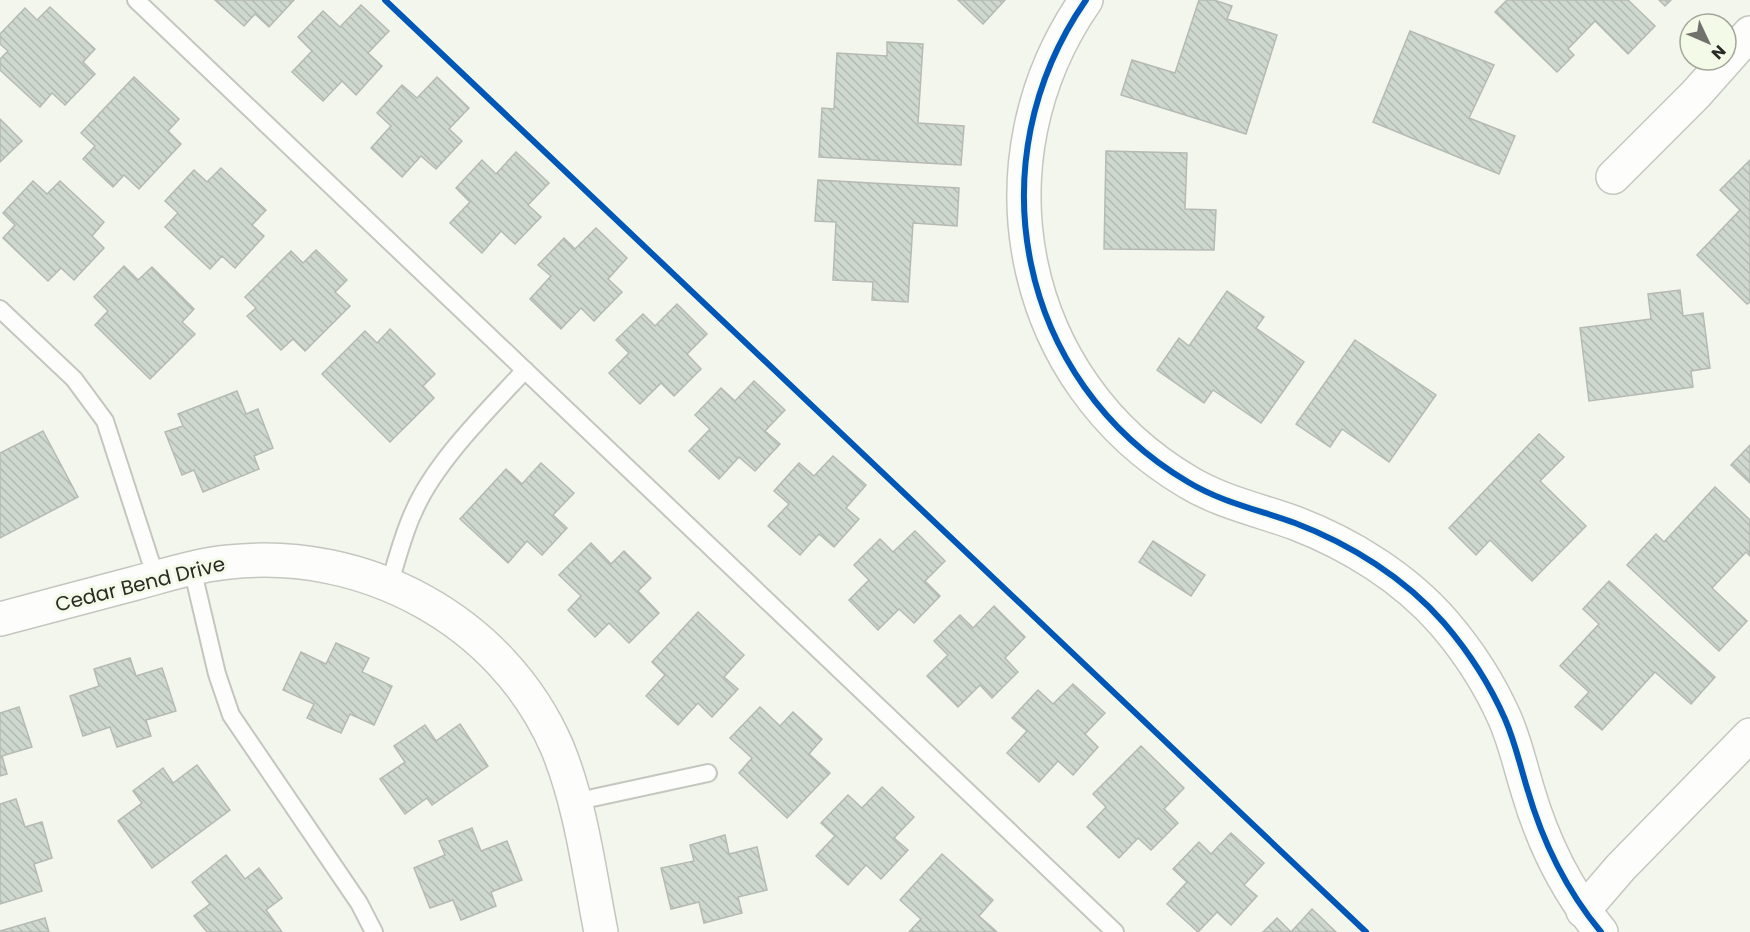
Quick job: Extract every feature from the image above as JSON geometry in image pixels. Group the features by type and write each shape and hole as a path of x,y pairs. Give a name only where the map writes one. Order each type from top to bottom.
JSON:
{"street":[{"path":"1086,0 1056,49 1043,81 1030,123 1024,164 1022,202 1031,268 1053,334 1087,392 1108,418 1161,465 1190,484 1224,500 1294,523 1356,552 1419,597 1444,623 1489,687 1518,753 1527,789 1554,862 1592,921 1621,867 1750,735"},
{"path":"1613,177 1747,43"},
{"name":"Cedar Bend Drive","path":"0,619 192,568 228,562 268,560 338,567 389,585 440,610 493,653 516,680 537,711 556,746 574,802 601,932"}],"lane":[{"path":"136,0 1115,932"},
{"path":"0,309 74,379 105,421 156,578"},
{"path":"389,585 414,510 429,486 487,411 525,370"},
{"path":"192,568 217,674 231,715 359,903 374,932"},
{"path":"574,802 708,773"}],"building":[{"path":"215,0 294,0 269,27 255,14 244,26"},
{"path":"958,0 1005,0 983,24"},
{"path":"1199,0 1214,0 1232,6 1227,19 1277,35 1246,134 1121,95 1132,60 1175,73"},
{"path":"1507,0 1628,0 1655,26 1628,54 1595,21 1568,49 1574,55 1557,72 1495,12"},
{"path":"1659,0 1671,0 1665,6"},
{"path":"361,5 389,31 368,53 382,66 356,95 342,81 323,101 292,72 312,51 298,37 323,11 340,27"},
{"path":"50,7 95,49 83,62 95,74 65,105 52,93 40,107 0,70 0,59 8,51 0,44 0,34 25,8 37,20"},
{"path":"1410,31 1494,65 1469,118 1515,136 1499,174 1373,122"},
{"path":"887,42 923,44 918,123 964,126 961,165 819,157 822,108 834,109 837,53 887,56"},
{"path":"134,77 179,119 168,131 181,144 139,189 124,175 113,187 83,159 95,146 81,133"},
{"path":"437,77 469,108 449,129 462,141 436,169 421,156 402,177 371,148 391,126 377,113 402,85 417,98"},
{"path":"0,119 22,141 0,162"},
{"path":"1106,151 1187,153 1185,209 1216,210 1214,250 1104,249"},
{"path":"516,152 549,183 528,205 541,217 515,244 501,231 482,253 450,223 470,202 456,188 482,160 496,174"},
{"path":"1750,160 1750,302 1747,304 1697,255 1740,210 1720,190"},
{"path":"221,168 266,210 252,225 264,236 235,268 222,256 210,269 165,227 178,213 165,201 194,170 207,182"},
{"path":"818,180 959,188 957,226 913,223 908,302 872,300 873,282 833,280 836,222 815,221"},
{"path":"33,181 47,194 60,181 104,222 92,236 104,248 74,280 61,268 48,281 3,238 15,225 3,213"},
{"path":"596,228 627,258 608,279 622,292 594,321 581,308 561,329 530,299 551,276 538,265 564,238 575,249"},
{"path":"316,250 347,280 335,292 350,306 305,351 293,339 281,350 247,316 256,308 245,297 291,251 303,263"},
{"path":"124,266 138,280 152,267 194,309 182,322 195,334 150,379 95,325 108,311 94,297"},
{"path":"1680,290 1683,316 1703,313 1710,368 1691,371 1693,387 1589,401 1580,328 1651,319 1648,294"},
{"path":"1227,291 1264,317 1256,328 1304,362 1261,423 1213,390 1204,403 1157,370 1179,338 1189,346"},
{"path":"677,304 707,334 687,354 701,369 674,396 661,383 640,404 609,373 629,353 616,340 643,314 655,326"},
{"path":"390,329 435,374 423,386 434,398 390,442 322,374 365,331 377,343"},
{"path":"1355,340 1436,395 1389,462 1342,429 1330,447 1296,424"},
{"path":"754,381 785,410 765,431 780,444 755,471 739,457 719,479 689,451 710,429 695,415 721,388 735,401"},
{"path":"237,391 246,414 258,409 273,448 254,456 259,469 203,492 194,470 182,475 165,432 183,426 178,414"},
{"path":"43,431 78,497 0,538 0,453"},
{"path":"1539,434 1564,457 1540,481 1586,526 1532,581 1490,540 1476,555 1449,528"},
{"path":"1750,445 1750,483 1731,465"},
{"path":"833,456 866,485 846,508 859,519 834,547 819,534 800,555 768,526 789,504 774,491 799,463 814,476"},
{"path":"541,463 574,493 553,515 567,528 542,555 527,541 508,563 460,519 506,469 522,484"},
{"path":"1715,487 1750,520 1750,556 1746,552 1712,588 1747,621 1719,651 1627,565 1656,534 1664,542"},
{"path":"915,531 945,561 925,581 940,596 914,623 899,609 878,630 849,600 869,580 854,565 880,539 893,552"},
{"path":"1153,541 1205,575 1191,596 1139,562"},
{"path":"591,543 611,564 624,551 651,578 638,591 659,613 629,643 609,623 595,637 568,610 581,596 559,575"},
{"path":"1609,581 1715,677 1691,704 1655,672 1602,730 1575,707 1589,692 1560,666 1599,624 1583,609"},
{"path":"994,606 1025,637 1005,658 1018,672 992,698 980,685 958,707 927,676 948,655 934,641 960,615 973,628"},
{"path":"698,612 744,655 724,677 738,689 712,717 698,703 678,725 646,696 665,675 652,662"},
{"path":"336,643 369,658 362,672 392,686 374,725 350,714 341,733 307,718 314,704 283,690 301,652 326,664"},
{"path":"130,658 136,676 162,668 176,711 146,720 151,736 117,747 110,727 83,736 70,696 99,686 94,669"},
{"path":"1073,684 1105,713 1085,734 1098,747 1073,775 1058,761 1039,782 1007,753 1027,731 1012,718 1038,690 1053,704"},
{"path":"19,707 32,747 2,756 7,774 0,776 0,713"},
{"path":"760,707 780,726 793,712 822,739 809,754 830,773 787,818 739,773 752,758 730,738"},
{"path":"460,724 488,766 432,805 427,798 405,814 380,779 405,762 394,746 425,725 436,741"},
{"path":"1141,746 1184,788 1164,809 1178,823 1151,850 1138,838 1119,858 1087,827 1106,807 1093,794"},
{"path":"197,765 230,810 152,868 118,821 142,803 133,791 163,768 173,783"},
{"path":"882,787 914,817 894,838 908,850 881,879 866,865 848,885 816,856 835,836 821,823 848,795 862,808"},
{"path":"16,799 25,827 42,822 52,858 34,864 42,891 0,904 0,804"},
{"path":"472,828 481,851 507,841 522,880 491,892 496,906 461,920 453,900 430,908 414,868 445,855 439,841"},
{"path":"1231,833 1264,863 1244,885 1257,896 1231,925 1217,912 1198,932 1167,904 1187,882 1173,869 1199,842 1211,854"},
{"path":"725,835 729,854 757,847 767,890 738,897 742,913 704,923 699,902 671,909 661,868 694,861 690,845"},
{"path":"942,854 993,900 979,916 997,932 909,932 921,919 900,900"},
{"path":"226,855 245,879 259,868 282,898 266,910 282,932 207,932 194,916 210,904 192,882"},
{"path":"1312,909 1336,932 1291,932"},
{"path":"45,918 49,932 0,932 0,931"},
{"path":"1277,918 1291,932 1263,932"}],"cycle path":[{"path":"385,0 1366,932"},
{"path":"1086,0 1051,63 1031,129 1024,197 1031,264 1051,328 1084,387 1130,439 1201,489 1316,531 1356,552 1412,591 1444,623 1462,645 1493,694 1512,736 1533,807 1556,864 1588,916 1601,932"}]}
